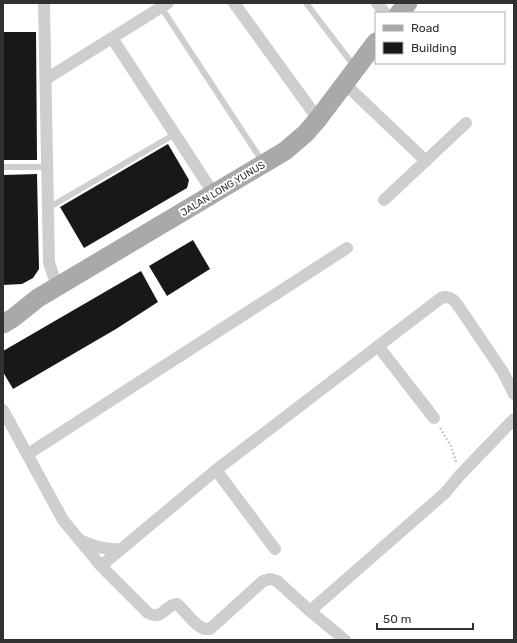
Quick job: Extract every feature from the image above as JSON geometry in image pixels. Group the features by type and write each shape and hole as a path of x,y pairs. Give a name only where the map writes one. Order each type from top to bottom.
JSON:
{"main road":[{"path":"400,12 408,3"},
{"name":"JALAN LONG YUNUS","path":"3,324 38,298 285,151 306,133 318,119 375,43"},
{"name":"JALAN LONG YUNUS","path":"3,310 38,298"}],"street":[{"path":"234,3 318,119"},
{"path":"377,3 384,12"},
{"path":"44,4 50,269 58,286"},
{"path":"46,79 165,5"},
{"path":"112,38 214,194"},
{"path":"345,84 426,161"},
{"path":"384,200 466,123"},
{"path":"28,454 347,248"},
{"path":"101,566 216,470 438,300 444,297 454,300 503,372 514,394"},
{"path":"378,346 434,418"},
{"path":"3,410 63,520 101,566 148,613 153,616 158,616 173,605 177,604 203,629 206,630 212,627 266,579 273,579 310,612 345,640"},
{"path":"310,612 444,493 514,419"},
{"path":"216,470 275,549"},
{"path":"79,540 105,550 121,549"}],"lane":[{"path":"306,3 356,69"},
{"path":"165,5 264,164"},
{"path":"48,208 175,134"},
{"path":"3,167 48,167"}],"path":[{"path":"434,418 450,446 460,475"}],"building":[{"path":"3,32 36,32 37,160 3,160"},
{"path":"168,144 189,180 187,188 84,248 60,207"},
{"path":"37,174 39,269 33,278 22,284 3,285 3,175"},
{"path":"193,240 210,269 167,296 149,266"},
{"path":"141,271 158,302 116,329 13,389 3,372 3,351"}]}
